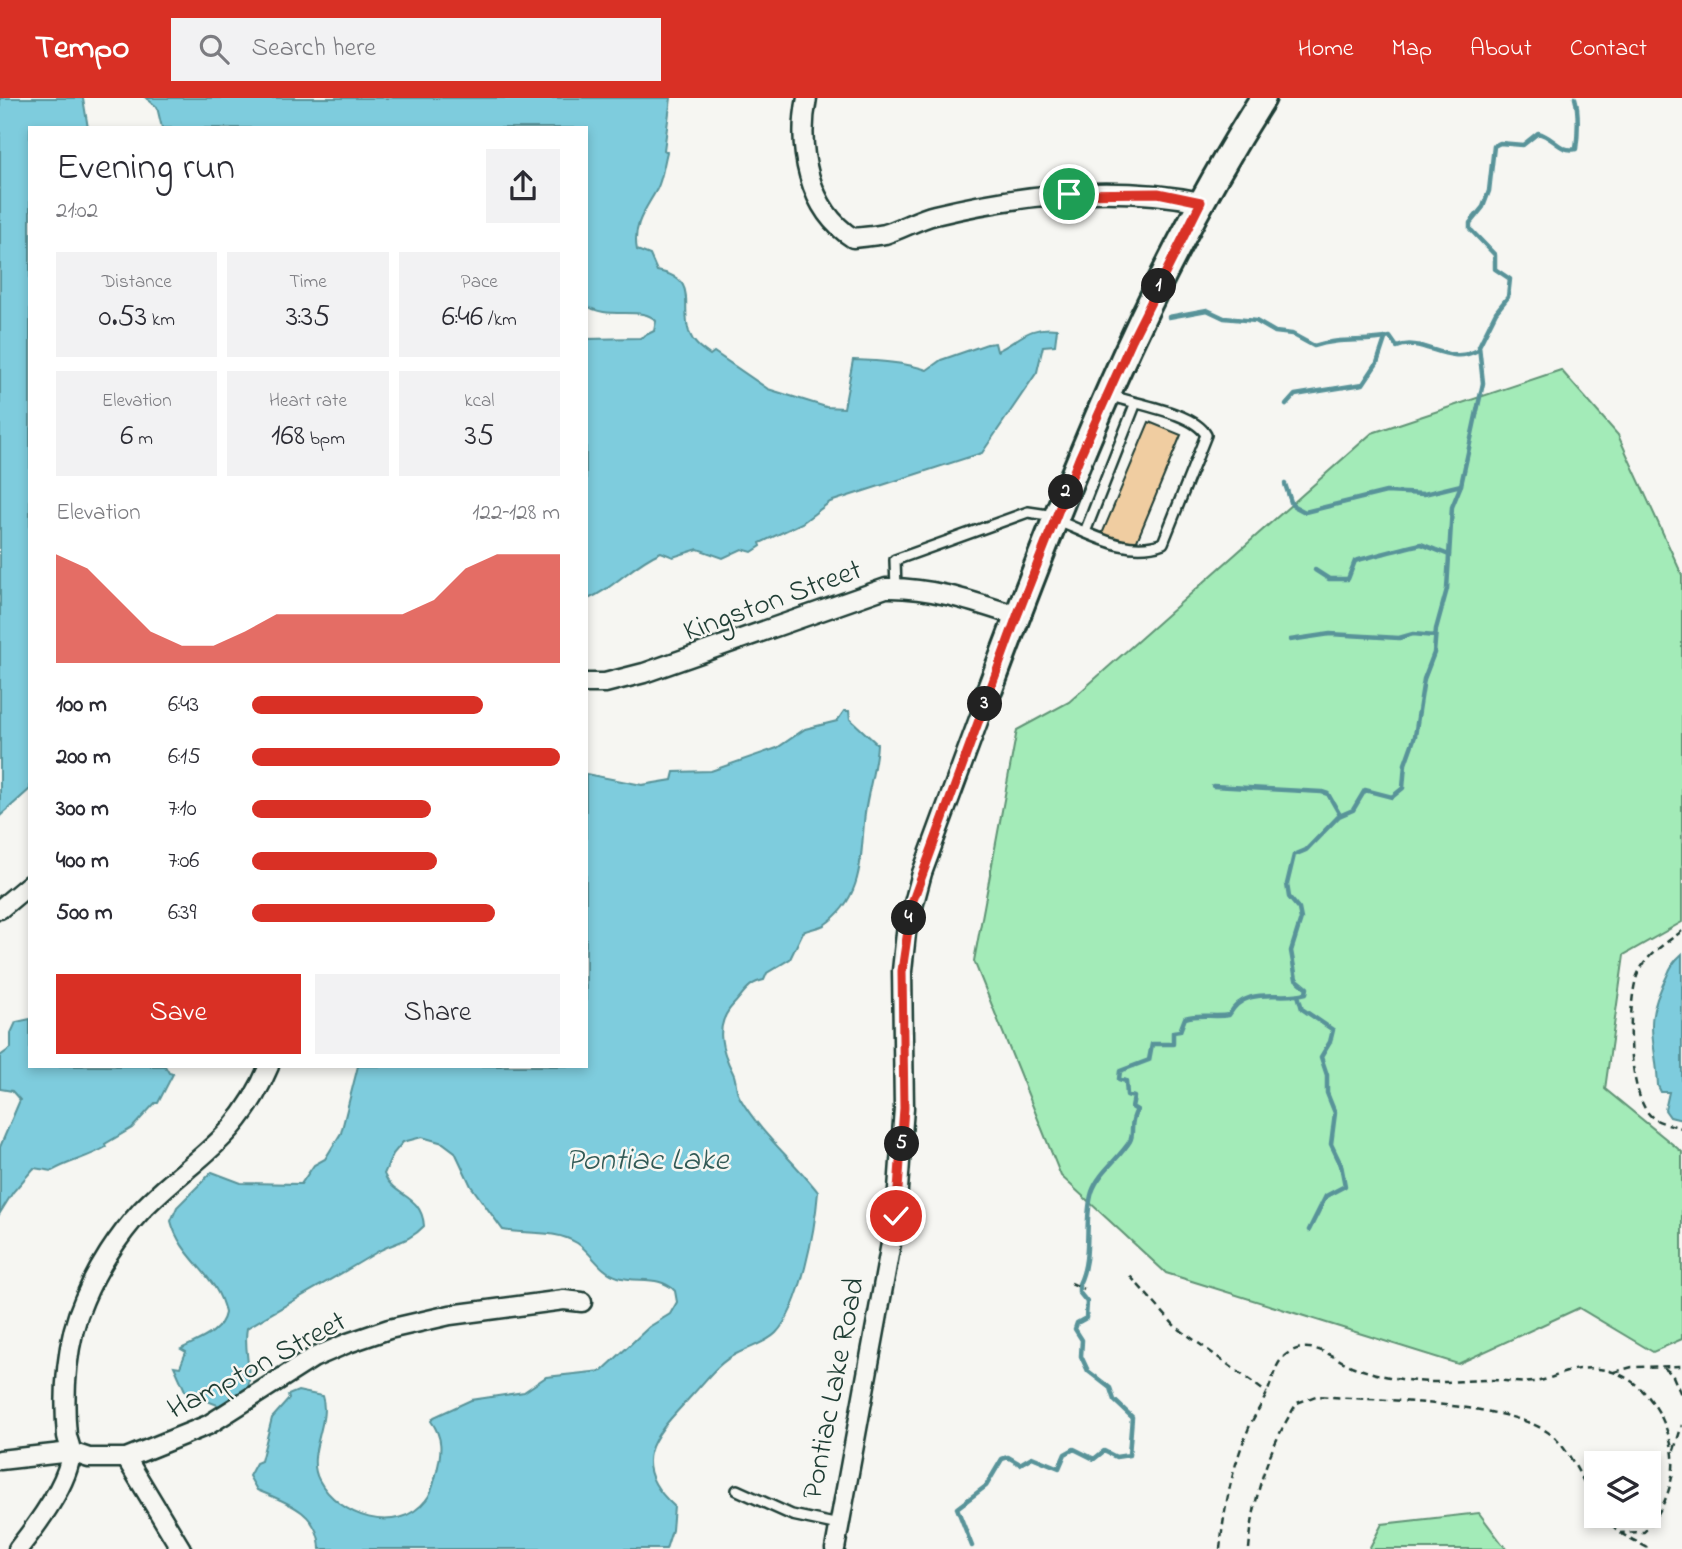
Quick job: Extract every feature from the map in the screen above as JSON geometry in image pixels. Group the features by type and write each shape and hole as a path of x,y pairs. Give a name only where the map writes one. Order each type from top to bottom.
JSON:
{"street":[{"path":"807,98 805,151 809,175 821,206 838,229 853,238 885,234 932,215 1012,200 1122,192 1158,193 1201,202"},
{"name":"Pontiac Lake Road","path":"835,1549 896,1216 904,1108 902,984 906,933 922,873 1017,616 1107,394 1201,202 1263,98"},
{"name":"Kingston Street","path":"588,683 605,683 644,673 768,631 867,593 895,588 944,594 1017,616"},
{"path":"0,909 28,886"},
{"path":"18,1549 58,1490 71,1452 67,1436 67,1375 72,1335 95,1277 141,1212 232,1129 256,1097 268,1068"},
{"name":"Hampton Street","path":"0,1460 71,1452 89,1458 126,1458 208,1425 313,1358 389,1329 450,1315 564,1300 582,1302"},
{"path":"126,1458 181,1549"}],"lane":[{"path":"895,588 895,560 1028,512 1056,518 1125,547 1147,549 1163,543 1206,435 1201,426 1163,410 1135,405 1107,394"},
{"path":"1085,532 1135,405"},
{"path":"737,1490 792,1515 839,1525"}],"path":[{"path":"1682,931 1651,953 1637,975 1630,1019 1642,1104 1653,1119 1682,1128"},
{"path":"1130,1276 1175,1326 1267,1393"},
{"path":"1071,1283 1084,1289"},
{"path":"1220,1549 1231,1484 1248,1430 1267,1393 1277,1363 1290,1351 1320,1349 1355,1368 1414,1381 1446,1384 1492,1380 1534,1382 1577,1369 1614,1372 1632,1367 1682,1366"},
{"path":"1664,1368 1672,1374 1682,1397"},
{"path":"1614,1372 1644,1388 1659,1409 1673,1453"},
{"path":"1249,1549 1252,1507 1274,1440 1297,1403 1316,1396 1481,1410 1525,1419 1556,1438 1584,1484"},
{"path":"1620,1534 1644,1532 1653,1522 1670,1487 1673,1453 1682,1425"},
{"path":"1614,1528 1620,1534 1650,1549"}],"green space":[{"path":"1561,370 1618,435 1682,575 1682,922 1624,955 1605,1089 1682,1152 1682,1339 1653,1352 1579,1308 1458,1364 1166,1273 1061,1176 974,961 1017,730 1069,702 1372,433"},
{"path":"1479,1513 1506,1549 1369,1549 1382,1524"}],"water":[{"path":"0,98 83,98 88,126 28,126 28,791 0,816"},
{"path":"146,98 671,98 663,171 659,185 638,225 637,250 650,255 657,271 679,280 684,287 689,332 697,345 710,355 714,352 768,389 826,407 844,408 853,360 881,361 927,370 941,360 987,344 995,343 997,351 1024,335 1047,329 1057,329 1055,345 1043,346 1037,372 982,453 830,502 802,523 760,543 761,546 752,552 742,549 723,558 698,549 673,557 661,552 588,599 588,339 640,338 654,331 656,321 642,314 604,312 588,306 588,126 162,126 157,107"},
{"name":"Pontiac Lake","path":"844,711 849,711 850,719 877,744 865,813 861,860 854,888 837,914 824,925 803,932 790,959 767,973 764,980 747,989 727,1013 721,1030 723,1047 740,1098 757,1123 818,1192 810,1246 793,1305 776,1333 718,1366 669,1421 652,1447 649,1460 651,1474 659,1489 674,1506 672,1530 666,1549 320,1549 314,1526 307,1517 289,1504 257,1490 249,1476 256,1463 261,1461 272,1418 289,1399 288,1395 298,1391 322,1396 323,1417 316,1449 315,1470 328,1493 354,1512 384,1519 400,1518 414,1511 432,1490 440,1450 438,1433 431,1421 434,1417 471,1400 524,1392 546,1377 602,1371 649,1327 670,1314 677,1302 675,1291 662,1283 612,1275 577,1243 560,1236 503,1230 471,1186 455,1152 443,1143 422,1137 403,1142 393,1154 384,1174 388,1182 418,1208 424,1226 407,1239 377,1252 247,1328 248,1390 220,1406 186,1393 174,1366 180,1367 186,1352 181,1349 214,1331 225,1313 215,1288 176,1235 171,1221 177,1207 212,1172 241,1183 301,1184 314,1165 325,1159 341,1133 357,1068 588,1068 588,774 642,785 672,780 674,772 711,771 777,748 805,729 837,721"},
{"path":"1682,954 1682,1120 1670,1117 1665,1110 1669,1092 1661,1092 1658,1086 1652,1020 1659,993 1671,966"},
{"path":"28,1019 28,1068 166,1068 173,1074 158,1103 132,1128 105,1144 106,1147 52,1171 34,1168 13,1192 0,1213 0,1147 20,1100 12,1091 0,1089 0,1056 11,1048 11,1033 16,1022"}],"building":[{"path":"1149,422 1181,435 1134,548 1102,534"}],"waterway":[{"path":"972,1546 957,1508 986,1486 1002,1459 1008,1457 1020,1464 1032,1457 1059,1468 1065,1454 1074,1449 1094,1459 1104,1451 1116,1457 1129,1455 1132,1417 1114,1400 1110,1388 1088,1371 1081,1356 1082,1340 1075,1329 1077,1323 1086,1318 1087,1302 1079,1292 1079,1284 1086,1262 1092,1192 1099,1179 1130,1141 1137,1110 1132,1107 1134,1097 1127,1095 1126,1081 1119,1079 1120,1071 1149,1060 1152,1044 1173,1044 1173,1032 1180,1031 1185,1018 1229,1015 1236,1005 1254,997 1306,993 1307,988 1296,979 1291,951 1301,919 1299,909 1289,897 1287,884 1294,855 1306,850 1339,816 1353,810 1365,790 1392,797 1403,788 1405,764 1415,736 1424,679 1434,653 1436,629 1447,589 1452,507 1461,485 1483,383 1479,346 1496,312 1508,297 1510,279 1495,269 1495,255 1470,229 1470,223 1483,207 1489,191 1494,146 1500,143 1523,145 1538,133 1565,149 1576,149 1578,123 1575,98"},
{"path":"1169,317 1207,310 1224,318 1256,321 1275,332 1292,334 1314,346 1390,337 1397,347 1416,345 1456,355 1478,350"},
{"path":"1286,405 1295,395 1363,384 1377,363 1385,339"},
{"path":"1285,484 1292,505 1305,512 1386,492 1424,494 1461,485"},
{"path":"1315,570 1329,579 1348,579 1355,561 1421,544 1449,555"},
{"path":"1290,640 1330,634 1399,638 1413,634 1435,636"},
{"path":"1213,786 1322,792 1328,794 1340,815"},
{"path":"1298,995 1302,1009 1333,1030 1330,1042 1321,1057 1327,1075 1327,1093 1335,1113 1331,1144 1341,1165 1345,1186 1326,1196 1309,1230"}],"route":[{"path":"896,1216 904,1108 902,971 912,903 1017,616 1080,456 1132,340 1201,202 1158,193 1069,194"}]}
